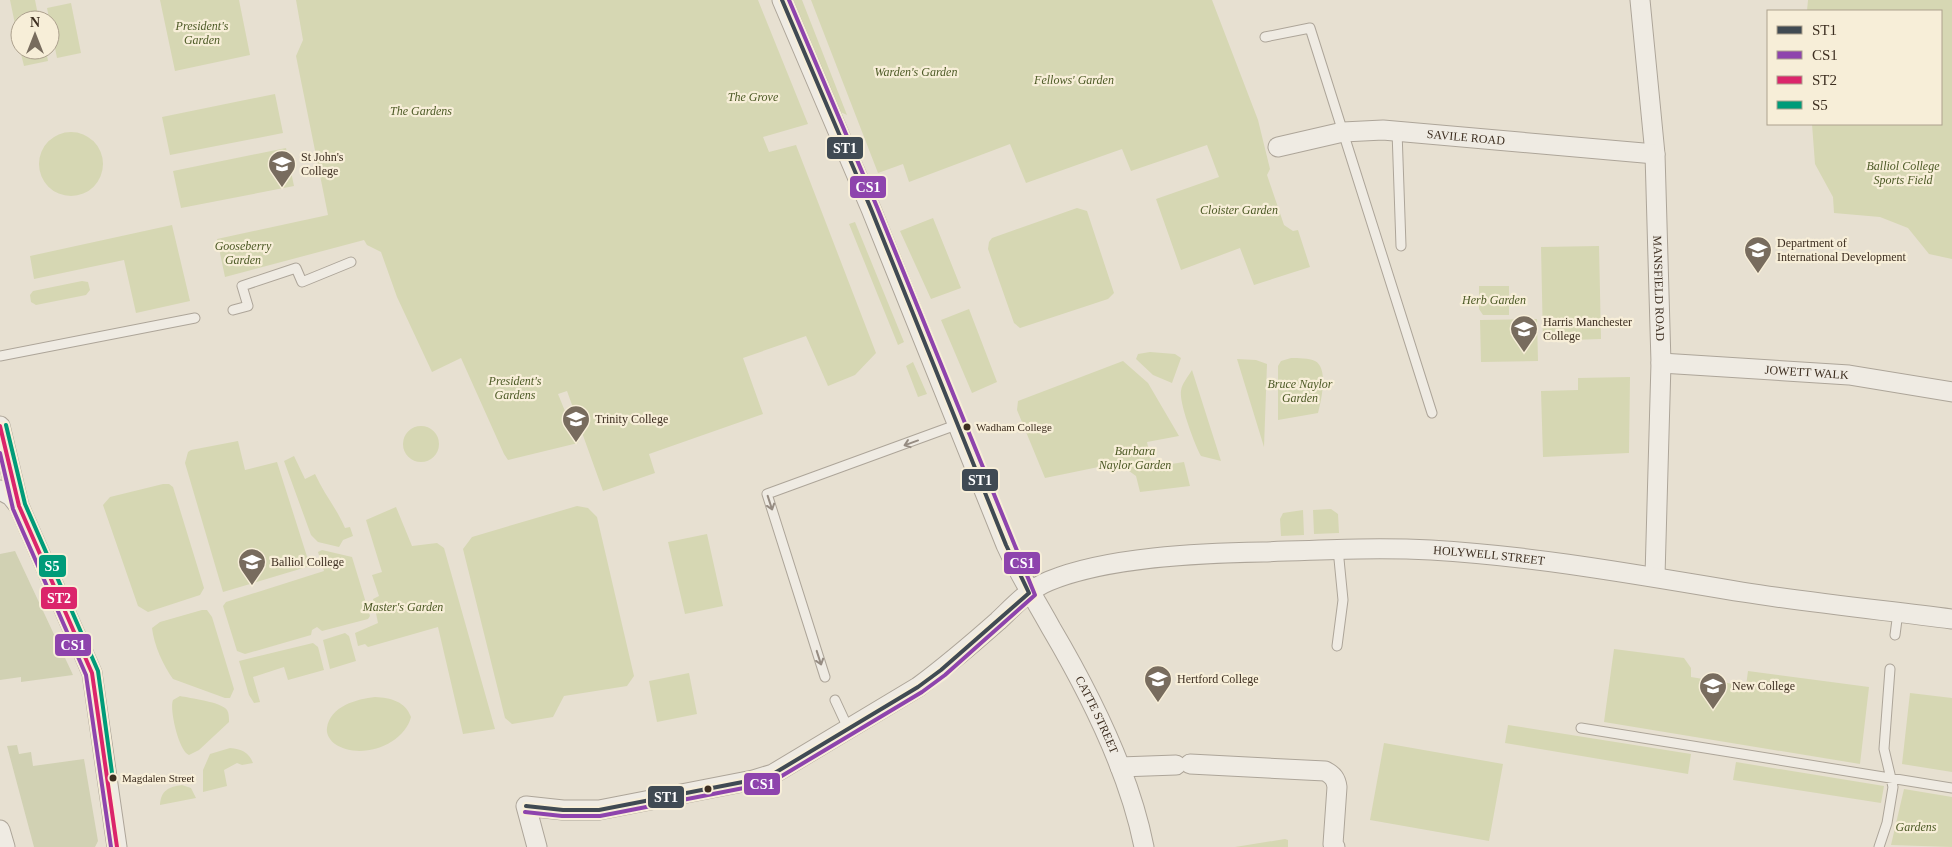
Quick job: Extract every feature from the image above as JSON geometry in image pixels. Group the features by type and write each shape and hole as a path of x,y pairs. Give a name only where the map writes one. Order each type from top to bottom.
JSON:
{"street":[{"name":"CATTE STREET","path":"782,0 870,209 1006,545 1029,593 1076,673 1120,767 1137,810 1144,847"},
{"name":"MANSFIELD ROAD","path":"1640,0 1655,154 1661,363 1655,576"},
{"name":"SAVILE ROAD","path":"1278,147 1344,132 1397,131 1655,154"},
{"name":"JOWETT WALK","path":"1661,363 1849,375 1952,392"},
{"path":"0,426 19,506 92,673 117,847"},
{"path":"0,490 11,496 19,506"},
{"name":"HOLYWELL STREET","path":"537,847 526,806 563,810 599,810 753,780 772,774 918,687 941,670 1029,593 1047,582 1085,570 1167,557 1381,548 1486,555 1655,576 1744,592 1952,619"},
{"path":"1120,767 1183,764 1325,771 1336,780 1337,787 1333,844 1335,847"},
{"path":"0,830 5,847"}],"lane":[{"path":"1265,37 1310,28 1432,413"},
{"path":"1397,131 1401,246"},
{"path":"233,310 248,306 242,286 296,268 302,282 351,262"},
{"path":"0,356 195,318"},
{"path":"826,678 767,494 956,425"},
{"path":"1337,646 1343,600 1338,549"},
{"path":"1895,635 1898,612"},
{"path":"1879,847 1887,823 1893,787 1884,749 1890,669"},
{"path":"835,700 848,728"},
{"path":"1582,728 1952,788"}],"green space":[{"path":"10,0 35,0 37,10 12,10"},
{"name":"President's Garden","path":"160,0 239,0 250,55 175,71"},
{"path":"296,0 758,0 808,124 763,137 769,152 796,145 876,353 855,375 828,386 806,336 743,358 763,414 649,454 655,473 603,491 567,391 558,394 578,443 508,460 461,358 432,372 397,297 381,252 367,245 364,240 225,277 217,239 328,215 296,56 303,40"},
{"path":"790,0 802,0 847,115 834,109"},
{"path":"811,0 1212,0 1258,120 1270,169 1267,175 1284,225 1293,231 1298,230 1310,267 1254,285 1240,248 1181,270 1156,199 1219,177 1207,145 1131,171 1122,149 1026,183 1010,144 909,182 903,164 878,173"},
{"name":"Balliol College Sports Field","path":"1808,0 1952,0 1952,259 1929,254 1908,228 1880,217 1834,213 1833,197 1815,164 1812,125 1942,125 1942,10 1807,10"},
{"path":"71,3 81,53 60,57 60,10 47,10 47,8"},
{"path":"22,60 48,60 48,61 24,66"},
{"path":"275,94 283,133 170,155 162,117"},
{"path":"65,132 77,132 94,141 101,152 103,164 101,176 94,187 77,196 65,196 53,191 44,182 39,170 39,158 44,146 53,137"},
{"path":"286,148 294,186 181,208 173,171"},
{"path":"1077,208 1087,211 1114,293 1108,299 1020,328 1014,323 988,249 989,242 992,238"},
{"path":"933,218 961,288 931,299 900,231"},
{"path":"855,222 904,342 898,345 849,224"},
{"path":"172,225 190,301 136,313 124,260 34,279 30,256"},
{"path":"1599,246 1601,339 1543,341 1541,247"},
{"path":"82,281 88,282 90,290 86,295 36,305 31,302 30,295 33,291"},
{"name":"Herb Garden","path":"1479,286 1509,286 1509,315 1483,315 1479,309"},
{"path":"969,309 997,382 972,393 941,320"},
{"path":"1537,319 1538,361 1481,362 1480,320"},
{"path":"1150,352 1175,354 1181,358 1172,383 1153,375 1136,359 1138,354"},
{"name":"Bruce Naylor Garden","path":"1291,358 1310,359 1319,365 1323,377 1321,401 1318,413 1278,420 1278,366 1281,361"},
{"name":"Bruce Naylor Garden","path":"1237,359 1256,360 1267,364 1264,447"},
{"name":"Barbara Naylor Garden","path":"1123,361 1148,383 1179,436 1147,442 1152,467 1184,462 1190,486 1140,492 1136,476 1118,463 1045,478 1017,410 1018,401"},
{"path":"913,362 927,394 918,397 906,366"},
{"path":"1192,370 1221,461 1201,456 1188,424 1182,405 1181,391"},
{"path":"1630,377 1629,453 1543,457 1541,391 1578,390 1578,378"},
{"path":"421,426 434,431 439,444 434,457 421,462 408,457 403,444 408,431"},
{"path":"238,441 245,470 277,462 310,566 223,592 185,463 188,452 191,450"},
{"path":"294,456 305,479 315,474 345,528 350,527 353,536 343,540 339,547 318,542 311,535 284,461"},
{"path":"169,484 173,487 204,588 200,595 148,612 138,606 103,505 110,497"},
{"path":"577,506 588,508 597,517 634,676 627,686 564,696 553,717 512,724 505,718 463,549 472,537"},
{"name":"Master's Garden","path":"396,507 412,546 437,543 444,548 495,729 463,734 438,627 368,647 365,644 358,646 355,633 378,623 373,599 379,596 372,575 382,572 366,520"},
{"path":"1331,509 1338,514 1339,533 1314,534 1313,510"},
{"path":"1303,510 1304,535 1281,536 1280,519 1283,513"},
{"path":"707,534 723,606 685,614 668,542"},
{"path":"322,550 352,557 370,616 368,619 322,631 317,627 312,630 311,635 245,654 237,651 223,606 226,602 324,571 318,552"},
{"path":"15,551 73,675 21,682 21,677 0,680 0,554"},
{"path":"207,610 212,617 234,689 230,698 225,698 173,679 162,661 157,648 152,628 160,622"},
{"path":"345,633 349,636 356,661 330,669 323,640"},
{"path":"313,643 318,647 324,670 288,680 284,667 253,677 260,702 254,703 249,695 239,661"},
{"path":"1614,649 1684,658 1691,668 1691,677 1746,686 1748,671 1869,687 1860,764 1604,722"},
{"path":"689,673 697,714 657,722 649,681"},
{"path":"1910,693 1952,698 1952,772 1902,764"},
{"path":"180,696 219,705 224,707 229,714 229,722 199,750 189,755 185,752 178,739 172,712 173,700"},
{"path":"375,697 397,701 405,707 411,717 407,727 390,742 368,750 356,751 345,749 335,744 329,737 327,730 329,720 333,714 345,705"},
{"path":"1508,725 1691,754 1688,774 1505,743"},
{"path":"1384,743 1503,764 1489,841 1370,820"},
{"path":"17,745 19,754 31,752 33,766 84,759 98,841 95,847 34,847 7,746"},
{"path":"230,748 244,752 253,763 242,765 237,763 224,770 227,786 203,792 203,770 210,754"},
{"path":"1736,762 1884,786 1881,803 1733,780"},
{"path":"182,785 191,788 196,798 160,805 166,790"},
{"name":"Gardens","path":"1904,789 1952,797 1952,847 1891,845"},
{"path":"1288,840 1288,847 1235,847"}],"transit line":[{"name":"ST1","path":"782,0 871,209 1006,545 1029,593"},
{"name":"CS1","path":"525,812 562,816 600,816 754,786 775,780 922,692 945,675 1035,595 877,207 789,0"},
{"name":"S5","path":"6,425 25,504 98,671 113,780"},
{"name":"ST2","path":"0,426 19,506 92,673 117,847"},
{"name":"CS1","path":"0,453 13,509 86,675 111,847"},
{"name":"ST1","path":"526,806 563,810 599,810 753,780 773,774 918,687 941,670 1029,593"}],"place":[{"name":"St John's College","path":"282,188"},
{"name":"Department of International Development","path":"1758,274"},
{"name":"Harris Manchester College","path":"1524,353"},
{"name":"Wadham College","path":"967,427"},
{"name":"Trinity College","path":"576,443"},
{"name":"Balliol College","path":"252,586"},
{"name":"Hertford College","path":"1158,703"},
{"name":"New College","path":"1713,710"},
{"name":"Magdalen Street","path":"113,778"}],"park label":[{"name":"Warden's Garden","path":"916,72"},
{"name":"Fellows' Garden","path":"1074,80"},
{"name":"The Grove","path":"753,97"},
{"name":"The Gardens","path":"421,111"},
{"name":"Cloister Garden","path":"1239,210"},
{"name":"Gooseberry Garden","path":"243,253"},
{"name":"President's Gardens","path":"515,388"}]}
